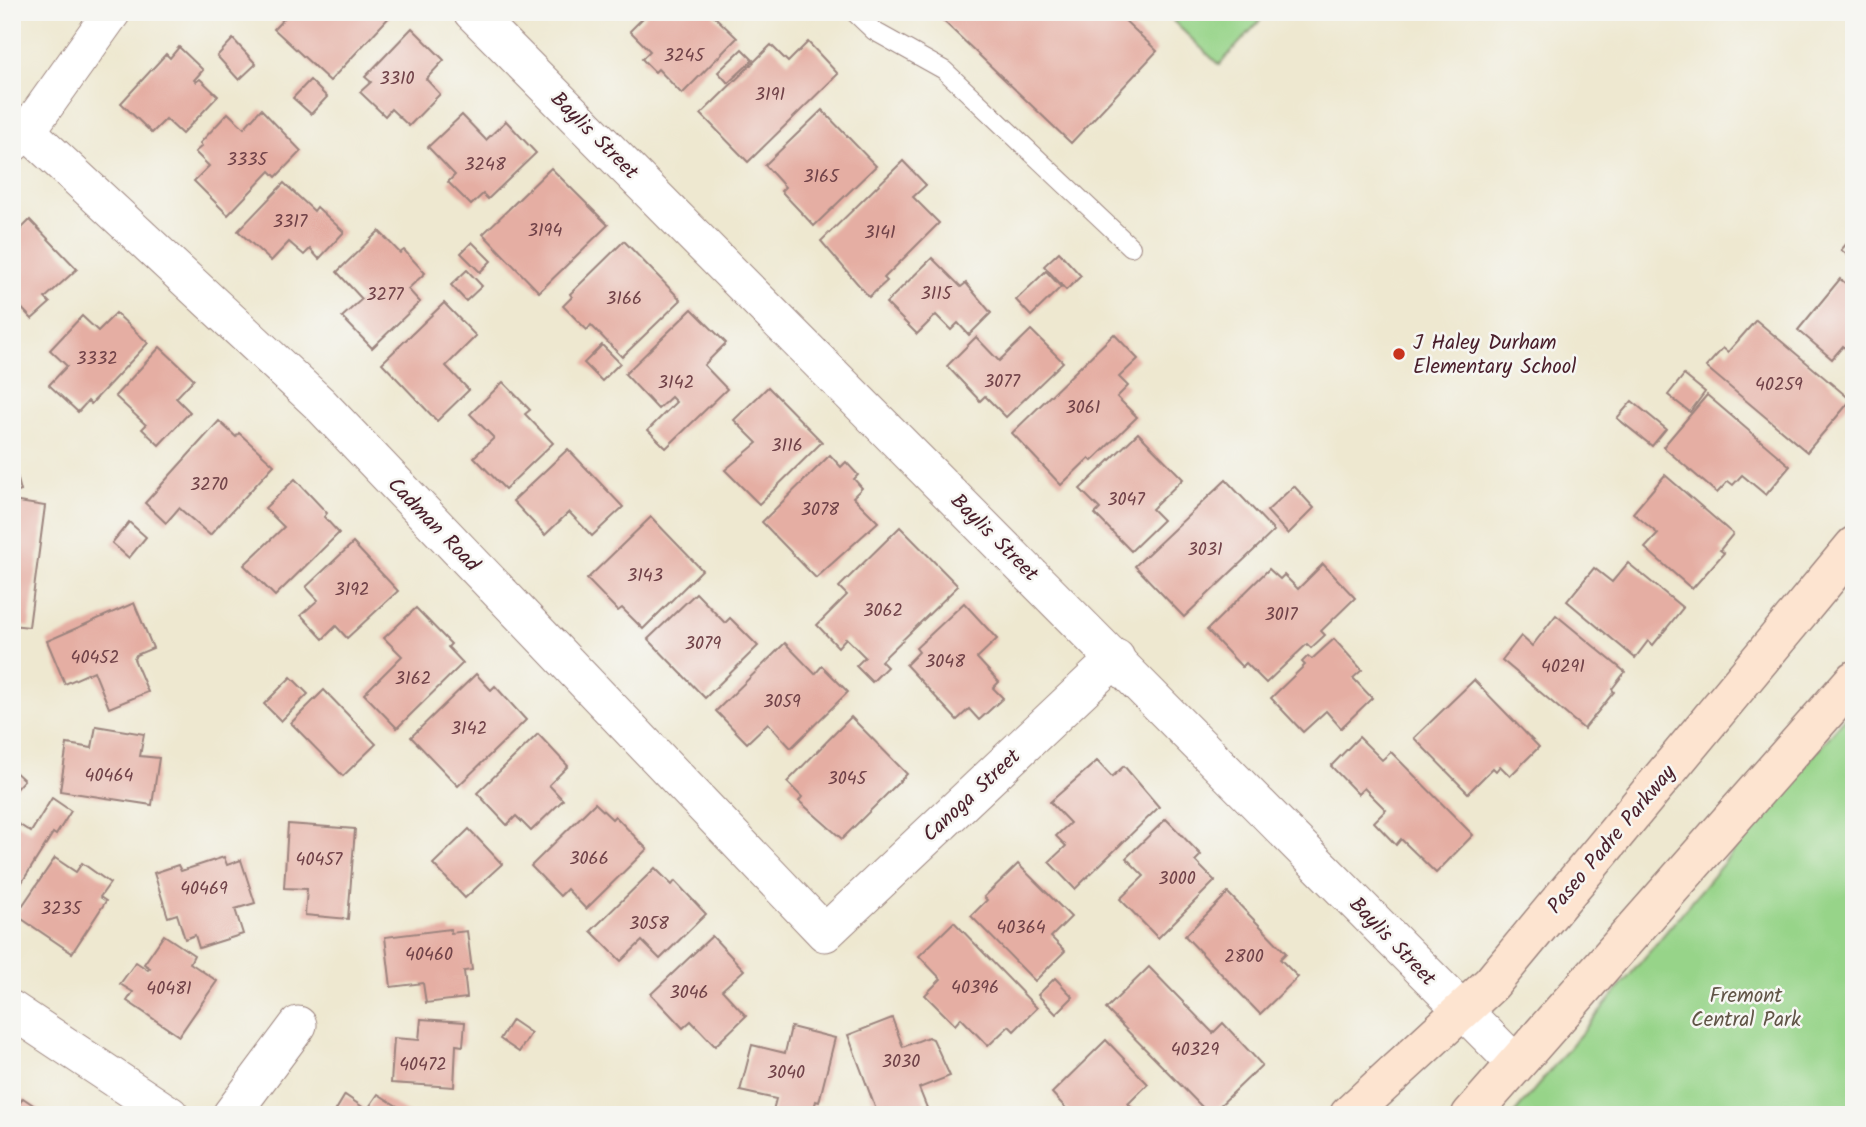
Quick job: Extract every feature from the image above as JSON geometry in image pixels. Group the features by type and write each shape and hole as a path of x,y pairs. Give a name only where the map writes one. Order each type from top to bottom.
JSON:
{"main road":[{"name":"Paseo Padre Parkway","path":"1349,1115 1491,984 1854,545"},
{"path":"1471,1115 1854,680"}],"street":[{"path":"20,137 112,12"},
{"name":"Baylis Street","path":"472,12 1516,1064"},
{"name":"Cadman Road","path":"20,137 320,404 825,933"},
{"name":"Canoga Street","path":"825,933 1116,658"},
{"path":"12,1010 170,1115"},
{"path":"231,1115 298,1025"}],"lane":[{"path":"854,12 874,31 944,70 1131,247"}],"green space":[{"path":"1182,12 1268,12 1219,65 1173,21"},
{"name":"Fremont Central Park","path":"1854,707 1854,1115 1513,1115"}],"building":[{"path":"290,12 394,12 330,81 274,29"},
{"path":"649,12 718,12 714,16 737,38 682,94 658,69 655,72 642,59 650,51 630,31"},
{"path":"934,12 1116,12 1157,51 1071,143"},
{"path":"412,28 444,60 426,79 440,94 409,126 391,109 385,116 360,92 371,82 365,77"},
{"path":"233,39 256,64 239,80 217,56"},
{"path":"808,42 838,74 748,162 701,114 771,45 788,62"},
{"path":"179,47 203,70 194,80 196,82 200,79 218,96 182,134 166,119 152,133 121,103 166,54 170,58"},
{"path":"742,49 753,60 728,83 718,72"},
{"path":"310,80 327,97 311,114 293,98"},
{"path":"261,109 301,151 276,177 270,171 228,215 194,181 209,166 195,152 228,113 244,128"},
{"path":"822,110 876,166 814,226 781,191 785,187 765,165"},
{"path":"462,115 486,140 506,121 536,153 488,199 483,194 471,205 448,182 455,175 428,147"},
{"path":"903,161 926,185 913,197 939,223 884,278 887,281 869,297 821,241"},
{"path":"551,168 608,225 539,292 483,234"},
{"path":"284,183 314,211 317,207 344,232 319,259 310,249 304,255 289,242 271,261 238,231"},
{"path":"30,220 77,269 45,298 50,303 32,319 12,298 12,277 17,273 12,269 12,238"},
{"path":"379,231 400,253 404,250 425,273 408,289 420,302 372,348 342,317 362,299 337,272"},
{"path":"1854,235 1854,260 1841,250"},
{"path":"624,241 681,300 622,357 591,325 587,330 563,306 572,297 570,294"},
{"path":"472,242 491,261 480,272 461,253"},
{"path":"1059,252 1081,276 1066,290 1044,266"},
{"path":"932,258 961,287 966,283 991,313 969,335 958,323 951,330 936,315 917,334 886,303"},
{"path":"467,270 482,286 466,301 451,285"},
{"path":"1046,271 1061,287 1031,316 1016,300"},
{"path":"1840,279 1854,290 1854,342 1847,350 1843,346 1832,359 1798,330"},
{"path":"444,303 476,336 446,366 469,390 437,421 382,363"},
{"path":"692,309 726,343 704,365 727,389 666,448 648,430 676,402 671,397 658,409 625,374"},
{"path":"116,313 148,343 91,404 88,401 78,412 49,385 67,366 50,350 82,316 98,331"},
{"path":"1756,320 1851,400 1807,452 1706,367 1723,348 1728,352"},
{"path":"1031,330 1063,362 1006,417 985,396 980,401 947,366 976,337 999,361"},
{"path":"1114,334 1138,359 1119,377 1128,386 1117,397 1137,417 1092,461 1089,458 1061,485 1012,433"},
{"path":"602,345 620,363 602,381 584,363"},
{"path":"160,347 194,379 176,398 190,412 159,445 142,429 146,425 115,396"},
{"path":"1684,375 1705,392 1690,412 1668,395"},
{"path":"503,382 530,410 525,414 553,443 505,489 474,457 494,438 470,414"},
{"path":"768,387 822,442 759,504 725,470 757,443 734,420"},
{"path":"1707,395 1790,466 1766,495 1742,475 1733,485 1728,481 1717,493 1663,447"},
{"path":"1632,401 1666,429 1652,446 1617,418"},
{"path":"219,421 236,437 239,433 274,465 210,535 179,508 166,523 145,503"},
{"path":"1138,433 1183,479 1152,509 1163,520 1131,551 1095,514 1100,509 1080,489"},
{"path":"568,449 623,507 592,536 569,512 545,535 513,501"},
{"path":"830,455 841,467 846,462 858,475 854,479 862,488 853,497 878,522 816,578 762,522"},
{"path":"15,468 21,491 12,494 12,469"},
{"path":"1665,475 1733,534 1720,550 1724,553 1692,589 1645,548 1658,534 1633,513"},
{"path":"295,479 327,513 324,517 339,533 275,596 244,565 284,527 265,508"},
{"path":"1226,480 1274,531 1184,617 1135,566"},
{"path":"1294,486 1314,508 1288,534 1267,511"},
{"path":"12,501 45,506 29,627 12,625"},
{"path":"651,517 702,570 643,629 622,608 618,611 587,579"},
{"path":"129,522 146,537 129,558 112,543"},
{"path":"900,527 958,586 881,661 887,667 872,682 856,666 865,657 846,638 838,647 817,625 847,595 839,587"},
{"path":"353,543 398,591 347,638 336,626 323,639 301,615 318,600 306,587"},
{"path":"1628,563 1683,608 1653,645 1648,641 1635,658 1567,601 1594,568 1612,582"},
{"path":"1323,564 1355,598 1321,631 1325,635 1311,648 1307,644 1266,683 1246,663 1242,667 1207,630 1269,569 1280,579 1284,575 1298,589"},
{"path":"696,593 725,623 730,618 758,646 705,698 648,639"},
{"path":"134,603 153,648 136,655 134,659 148,692 109,708 94,671 65,684 47,641"},
{"path":"964,603 997,639 977,658 999,682 993,688 1003,698 979,720 969,709 957,720 906,665 919,652 916,648"},
{"path":"416,608 451,644 448,647 463,663 397,728 364,694 402,656 384,638"},
{"path":"1556,615 1625,672 1612,689 1614,692 1584,729 1502,660 1521,636 1532,646"},
{"path":"1334,639 1362,670 1353,678 1372,698 1341,728 1326,711 1303,732 1271,698 1305,665 1302,662 1308,656 1312,659"},
{"path":"785,643 815,674 822,666 848,692 791,748 768,723 747,743 716,711"},
{"path":"476,674 491,690 495,686 526,720 458,786 411,737"},
{"path":"291,677 308,694 281,721 264,704"},
{"path":"1474,680 1539,747 1510,776 1500,766 1496,771 1493,768 1468,793 1414,738"},
{"path":"324,690 376,744 343,776 291,723"},
{"path":"851,717 907,774 842,839 799,801 802,797 787,782"},
{"path":"96,726 144,734 140,756 159,758 152,805 60,791 67,744 92,748"},
{"path":"538,734 568,766 549,785 563,800 531,831 516,816 507,825 477,793"},
{"path":"1359,737 1382,760 1391,752 1473,835 1436,873 1401,839 1396,845 1374,822 1386,810 1364,788 1358,794 1331,766"},
{"path":"1097,761 1112,777 1124,766 1159,807 1075,889 1049,862 1066,846 1056,836 1070,823 1050,802"},
{"path":"12,769 24,780 12,793"},
{"path":"52,798 71,811 56,835 53,833 12,898 12,820 31,832"},
{"path":"595,803 612,819 615,816 647,849 586,909 567,889 560,896 531,866"},
{"path":"1166,819 1201,855 1195,861 1215,881 1158,938 1120,899 1144,876 1126,858"},
{"path":"288,824 355,829 348,919 305,915 307,889 284,888"},
{"path":"469,829 502,864 465,898 433,864"},
{"path":"224,857 227,865 241,860 255,903 235,909 243,934 199,948 195,935 185,939 177,914 168,917 154,873 178,865 181,871"},
{"path":"55,858 76,872 82,863 110,883 100,897 106,901 72,953 16,915"},
{"path":"1018,864 1071,917 1051,937 1065,951 1035,981 971,916 987,900 984,897"},
{"path":"655,868 672,885 675,881 706,914 660,959 642,941 621,961 591,931"},
{"path":"1228,893 1286,953 1280,959 1298,977 1260,1014 1185,936"},
{"path":"954,922 1037,1008 1014,1031 1009,1026 988,1046 961,1018 955,1025 925,995 941,979 919,956"},
{"path":"450,929 451,933 467,931 472,970 464,971 467,998 426,1003 423,983 391,987 385,937"},
{"path":"164,935 194,955 190,963 217,981 179,1036 127,1001 133,992 120,984 136,962 148,970 150,968 144,964"},
{"path":"712,936 744,970 722,990 746,1016 715,1046 691,1021 683,1028 651,994"},
{"path":"1149,967 1213,1033 1223,1023 1262,1065 1210,1115 1106,1009"},
{"path":"1055,978 1073,997 1056,1014 1038,995"},
{"path":"892,1018 903,1047 928,1037 933,1039 950,1076 919,1088 927,1108 910,1115 878,1115 848,1035"},
{"path":"421,1019 465,1022 463,1046 456,1045 454,1087 391,1083 394,1038 419,1040"},
{"path":"512,1020 531,1033 519,1052 500,1039"},
{"path":"791,1027 835,1038 819,1102 816,1101 812,1115 772,1114 776,1099 740,1091 752,1045 785,1053"},
{"path":"1106,1040 1148,1084 1128,1104 1139,1115 1072,1115 1052,1093"},
{"path":"378,1094 411,1115 333,1115 345,1095 367,1110"},
{"path":"23,1098 48,1115 12,1115"}],"place":[{"name":"J Haley Durham Elementary School","path":"1399,354"}]}
